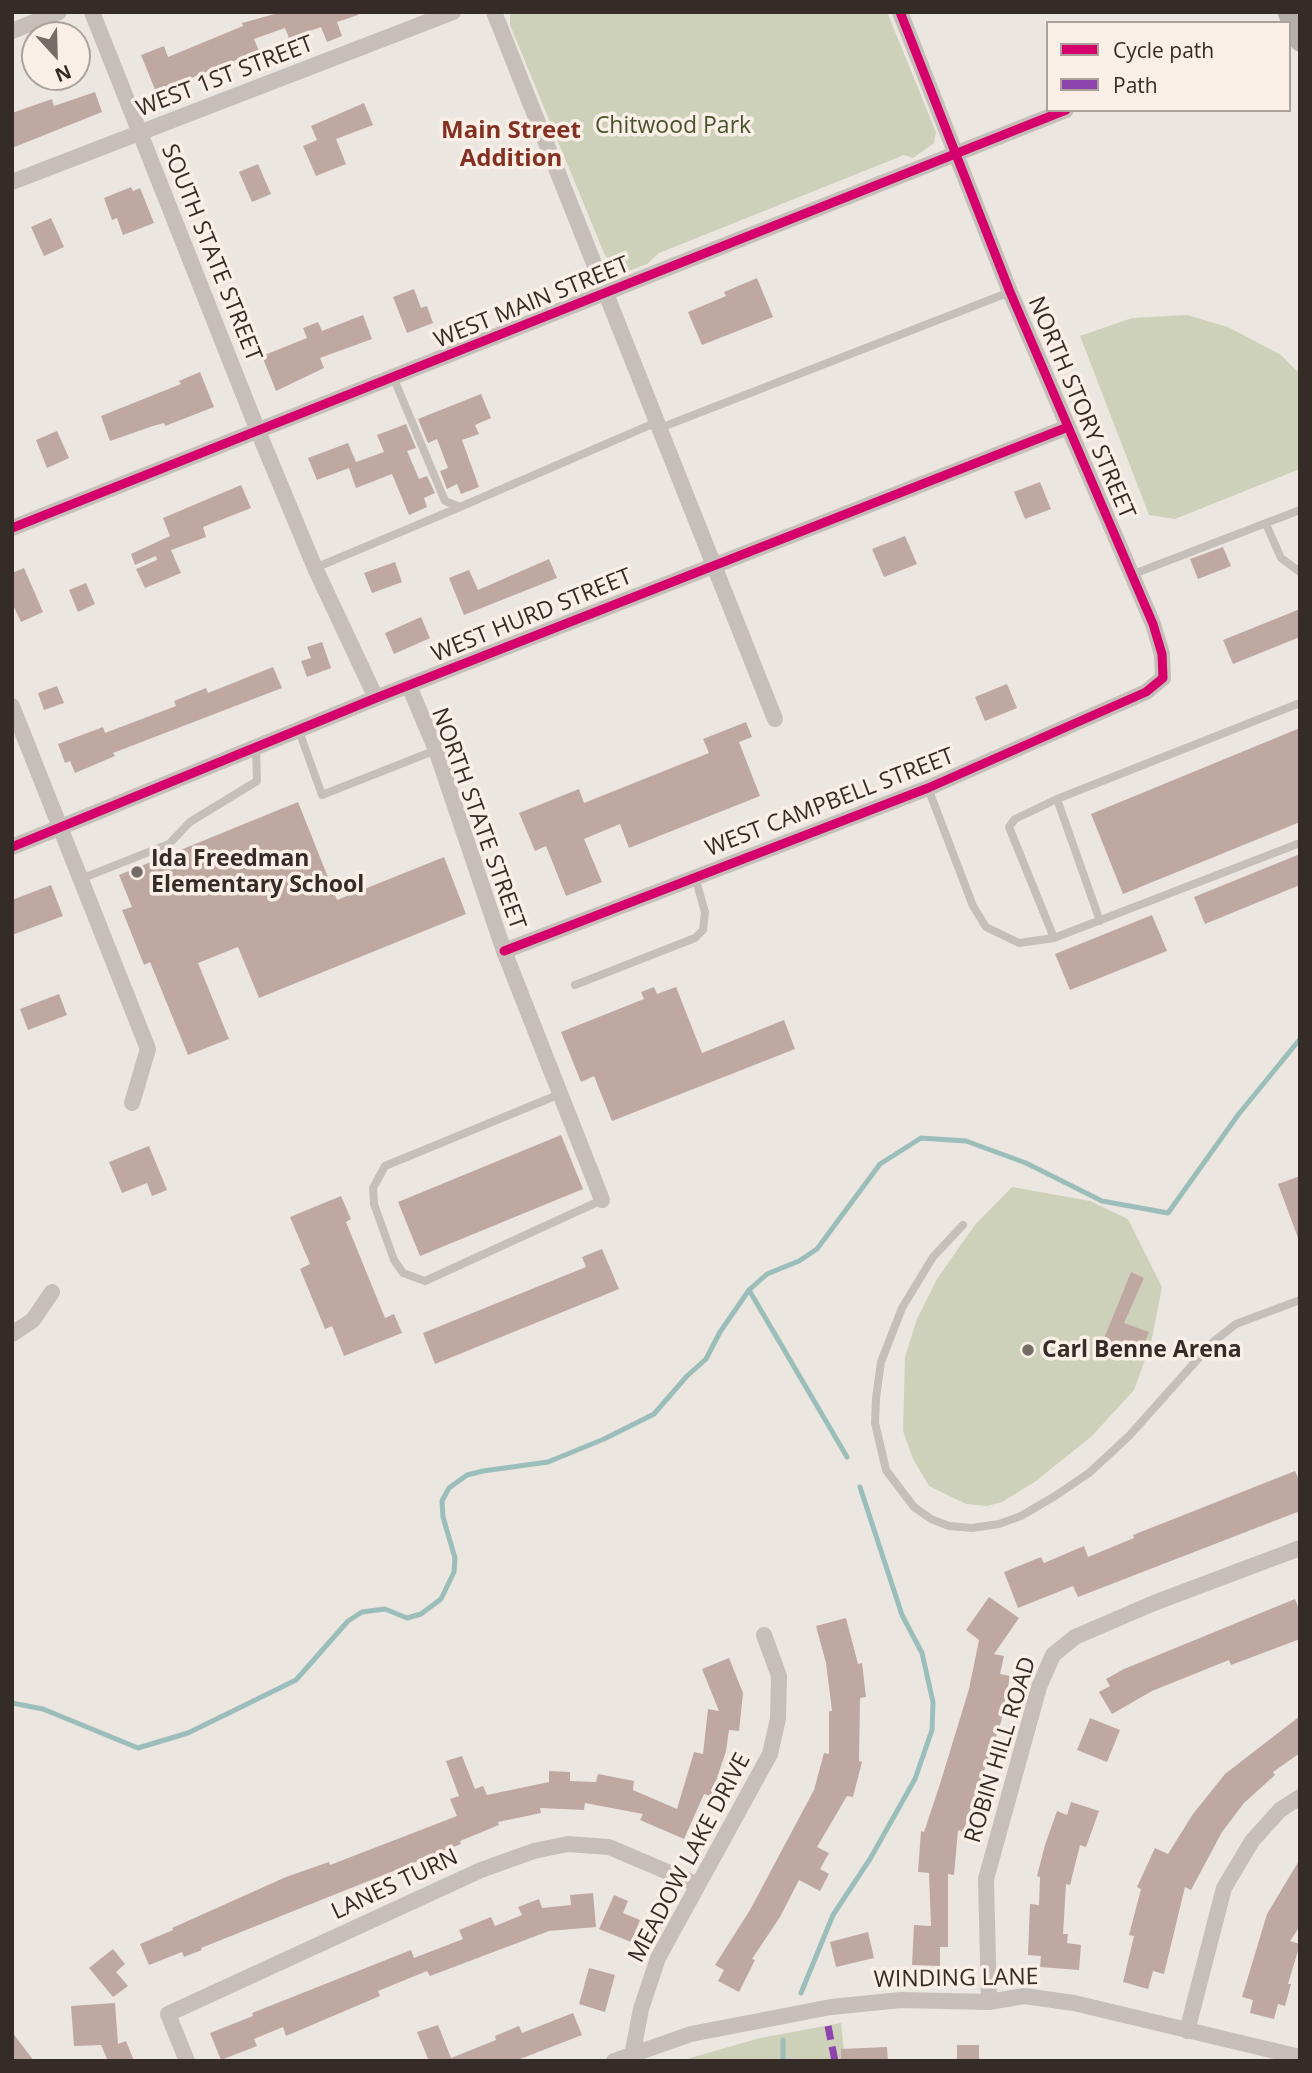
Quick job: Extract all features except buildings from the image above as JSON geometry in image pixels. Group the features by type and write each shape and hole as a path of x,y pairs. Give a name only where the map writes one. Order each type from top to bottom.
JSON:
{"main road":[{"path":"1291,24 1300,41"}],"street":[{"path":"12,31 59,12"},
{"name":"SOUTH STATE STREET","path":"92,12 258,431"},
{"name":"WEST 1ST STREET","path":"12,182 453,12"},
{"path":"494,12 716,564 775,719"},
{"name":"NORTH STORY STREET","path":"900,12 1010,292 1159,644 1163,678"},
{"name":"WEST MAIN STREET","path":"12,528 394,379 1061,112"},
{"name":"WEST HURD STREET","path":"12,847 376,698 1068,426"},
{"path":"258,431 315,568 376,698"},
{"name":"WEST CAMPBELL STREET","path":"504,951 928,788 1146,692 1163,678"},
{"name":"NORTH STATE STREET","path":"408,686 436,750 504,951 602,1200"},
{"path":"12,706 83,878 148,1049 132,1103"},
{"path":"12,1334 33,1320 52,1293"},
{"name":"ROBIN HILL ROAD","path":"989,2002 986,1879 1039,1687 1053,1655 1086,1632 1300,1548"},
{"name":"MEADOW LAKE DRIVE","path":"631,2057 641,2010 659,1958 696,1884 770,1754 778,1719 779,1676 764,1635"},
{"path":"1187,2031 1224,1888 1252,1841 1280,1810 1300,1797"},
{"name":"LANES TURN","path":"187,2061 168,2014 481,1870 534,1851 568,1844 610,1847 696,1884"},
{"name":"WINDING LANE","path":"614,2061 691,2034 831,2007 901,2000 989,2002 1024,1996 1074,2003 1300,2057"}],"lane":[{"path":"315,568 658,425 1010,292"},
{"path":"394,379 445,501 460,507"},
{"path":"1131,575 1300,510"},
{"path":"1266,524 1281,558 1300,572"},
{"path":"1055,938 1009,827 1015,819 1056,799 1300,703"},
{"path":"299,731 322,795 436,750"},
{"path":"83,878 169,844 191,822 257,781 256,747"},
{"path":"928,788 972,906 986,927 1019,943 1055,938 1300,843"},
{"path":"1056,799 1100,920"},
{"path":"575,985 695,938 704,930 705,912 695,877"},
{"path":"560,1094 385,1166 373,1188 374,1204 394,1260 403,1273 425,1281 602,1200"},
{"path":"963,1225 933,1257 902,1308 881,1362 876,1398 875,1423 886,1470 914,1507 931,1520 949,1526 972,1528 999,1524 1021,1516 1055,1496 1089,1473 1129,1436 1213,1342 1236,1324 1300,1300"}],"green space":[{"name":"Chitwood Park","path":"510,12 887,12 936,132 934,143 913,158 904,155 659,253 647,264 626,272 609,261 604,253 510,25"},
{"path":"1187,315 1228,327 1281,355 1300,374 1300,469 1175,519 1149,515 1080,336 1132,318"},
{"name":"Carl Benne Arena","path":"1012,1187 1090,1201 1128,1219 1162,1287 1151,1343 1134,1390 1092,1436 1036,1481 1002,1502 987,1506 966,1504 929,1486 913,1459 903,1431 905,1357 917,1319 937,1279 974,1226"},
{"path":"841,2023 845,2061 680,2061 760,2038"}],"waterway":[{"path":"12,1703 43,1709 138,1748 188,1733 296,1680 348,1621 362,1612 385,1609 407,1618 421,1614 441,1599 454,1572 455,1558 443,1517 442,1501 449,1488 467,1475 548,1462 604,1439 654,1414 687,1376 706,1359 720,1332 749,1290 767,1274 799,1261 817,1249 880,1164 921,1138 966,1141 1026,1163 1102,1201 1168,1213 1238,1115 1300,1039"},
{"path":"749,1290 847,1457"},
{"path":"801,1993 833,1915 870,1859 915,1779 932,1730 933,1702 922,1653 902,1615 860,1487"},
{"path":"783,2040 783,2061"}],"marked path":[{"path":"828,2026 835,2061"}],"cycle path":[{"path":"504,951 928,788 1146,692 1163,678 1162,654 1153,624 1010,292 900,12"},
{"path":"12,528 1061,112"},
{"path":"12,847 376,698 1068,427"}],"place":[{"name":"Ida Freedman Elementary School","path":"137,872"},
{"name":"Carl Benne Arena","path":"1028,1350"}],"district":[{"name":"Main Street Addition","path":"511,145"}]}
